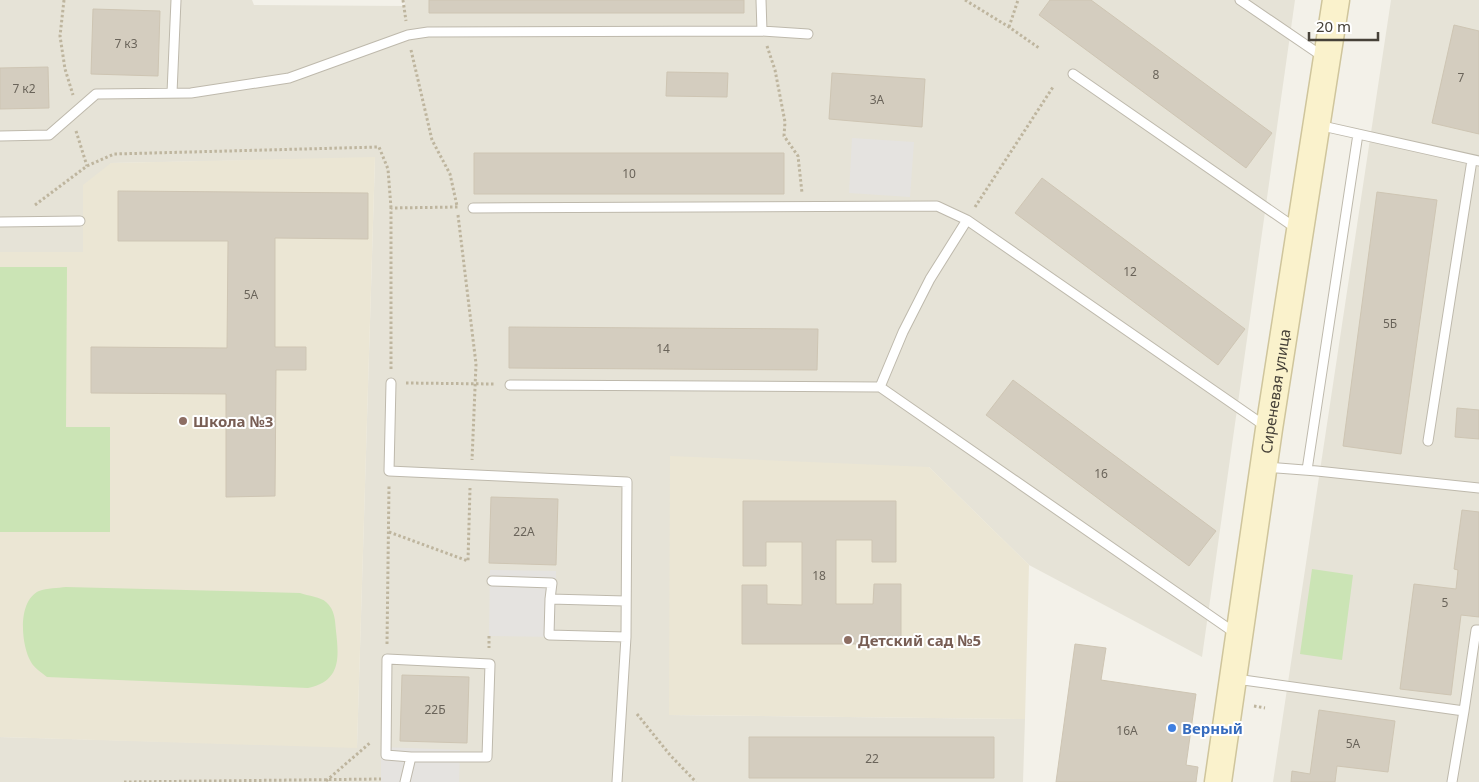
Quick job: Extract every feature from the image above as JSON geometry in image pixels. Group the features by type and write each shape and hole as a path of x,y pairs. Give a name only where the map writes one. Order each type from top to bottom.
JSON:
{"street":[{"name":"Сиреневая улица","path":"1218,782 1269,429 1336,0"}],"lane":[{"path":"172,93 176,0"},
{"path":"761,0 762,31"},
{"path":"1240,0 1328,60"},
{"path":"0,136 49,135 96,94 191,93 289,78 408,35 428,32 762,31 808,34"},
{"path":"1073,74 1301,232"},
{"path":"1316,124 1476,161 1428,441"},
{"path":"1307,470 1358,134"},
{"path":"473,208 938,206 967,220 1269,429"},
{"path":"0,222 80,220"},
{"path":"880,387 903,332 930,279 967,220"},
{"path":"391,383 389,471 627,482 626,638 616,782"},
{"path":"510,385 880,387 1239,635"},
{"path":"1264,466 1479,488"},
{"path":"492,580 552,582 549,635 626,638"},
{"path":"550,599 626,600"},
{"path":"1452,782 1476,630 1479,630"},
{"path":"387,659 490,664 487,757 411,757 386,755 387,659"},
{"path":"1233,678 1464,711"},
{"path":"405,782 411,757"}],"path":[{"path":"64,0 60,36 65,69 73,96 71,116 87,166"},
{"path":"965,0 1010,27 1039,48"},
{"path":"1010,27 1018,0"},
{"path":"762,31 775,70 785,122 784,136 798,156 803,206"},
{"path":"389,532 468,561 476,364 457,207 450,174 432,140 417,80"},
{"path":"967,220 1053,87"},
{"path":"12,222 87,166 114,154 379,147 388,169 391,208 391,383 510,385"},
{"path":"391,208 457,207"},
{"path":"387,659 389,471"},
{"path":"635,710 670,755 696,782"},
{"path":"325,781 386,729"},
{"path":"124,782 382,779"}],"shaded area":[{"path":"0,0 252,0 254,5 405,6 405,0 1295,0 1202,657 1029,565 929,467 669,715 1025,719 1023,782 0,782 0,737 357,747 375,158 111,163 83,240 83,252 0,252"},
{"path":"1391,0 1479,0 1479,782 1273,782"},
{"path":"852,138 914,142 910,197 849,193"},
{"name":"Школа №3","path":"375,157 357,748 0,737 0,252 83,252 83,185 111,163"},
{"name":"Детский сад №5","path":"670,456 929,467 1029,565 1025,719 669,715"},
{"path":"490,570 556,571 555,637 489,636"},
{"path":"381,747 460,750 459,782 381,782"}],"green space":[{"path":"0,267 67,267 66,427 110,427 110,532 0,532"},
{"path":"1312,569 1353,575 1342,660 1300,654"},
{"path":"66,587 300,593 318,598 324,600 329,605 334,615 338,650 336,667 327,680 319,685 308,688 47,677 34,666 28,654 23,635 24,613 32,596 39,591"}],"building":[{"path":"429,0 744,0 744,13 429,13"},
{"path":"1050,0 1091,0 1272,133 1246,168 1039,15"},
{"path":"93,9 160,11 158,76 91,74"},
{"path":"1454,25 1479,31 1479,134 1432,123"},
{"path":"48,67 49,108 0,109 0,68"},
{"path":"667,72 728,73 727,97 666,96"},
{"path":"832,73 925,79 922,127 829,119"},
{"path":"474,153 784,153 784,194 474,194"},
{"path":"1042,178 1245,329 1218,365 1015,213"},
{"path":"118,191 368,193 368,239 275,238 275,347 306,347 306,370 276,370 275,496 226,497 226,394 91,393 91,347 227,348 228,241 118,241"},
{"path":"1377,192 1437,200 1401,454 1343,446"},
{"path":"509,327 818,329 817,370 509,368"},
{"path":"1013,380 1216,531 1189,566 986,415"},
{"path":"1457,408 1479,410 1479,439 1455,437"},
{"path":"491,497 558,499 556,565 489,563"},
{"path":"743,501 896,501 896,562 872,562 872,540 836,540 836,604 873,604 874,584 901,584 901,644 742,644 742,585 767,585 767,604 802,605 802,542 766,542 766,566 743,566"},
{"path":"1462,510 1479,512 1479,617 1461,615 1451,695 1400,689 1414,584 1456,589 1458,570 1454,569"},
{"path":"1075,644 1106,648 1101,680 1196,694 1186,765 1198,767 1196,782 1056,782"},
{"path":"402,675 469,677 467,743 400,741"},
{"path":"1319,710 1395,721 1388,772 1337,766 1335,782 1291,782 1292,771 1310,774"},
{"path":"749,737 994,737 994,778 749,778"}],"place":[{"name":"Школа №3","path":"183,421"},
{"name":"Детский сад №5","path":"848,640"},
{"name":"Верный","path":"1172,728"}]}
